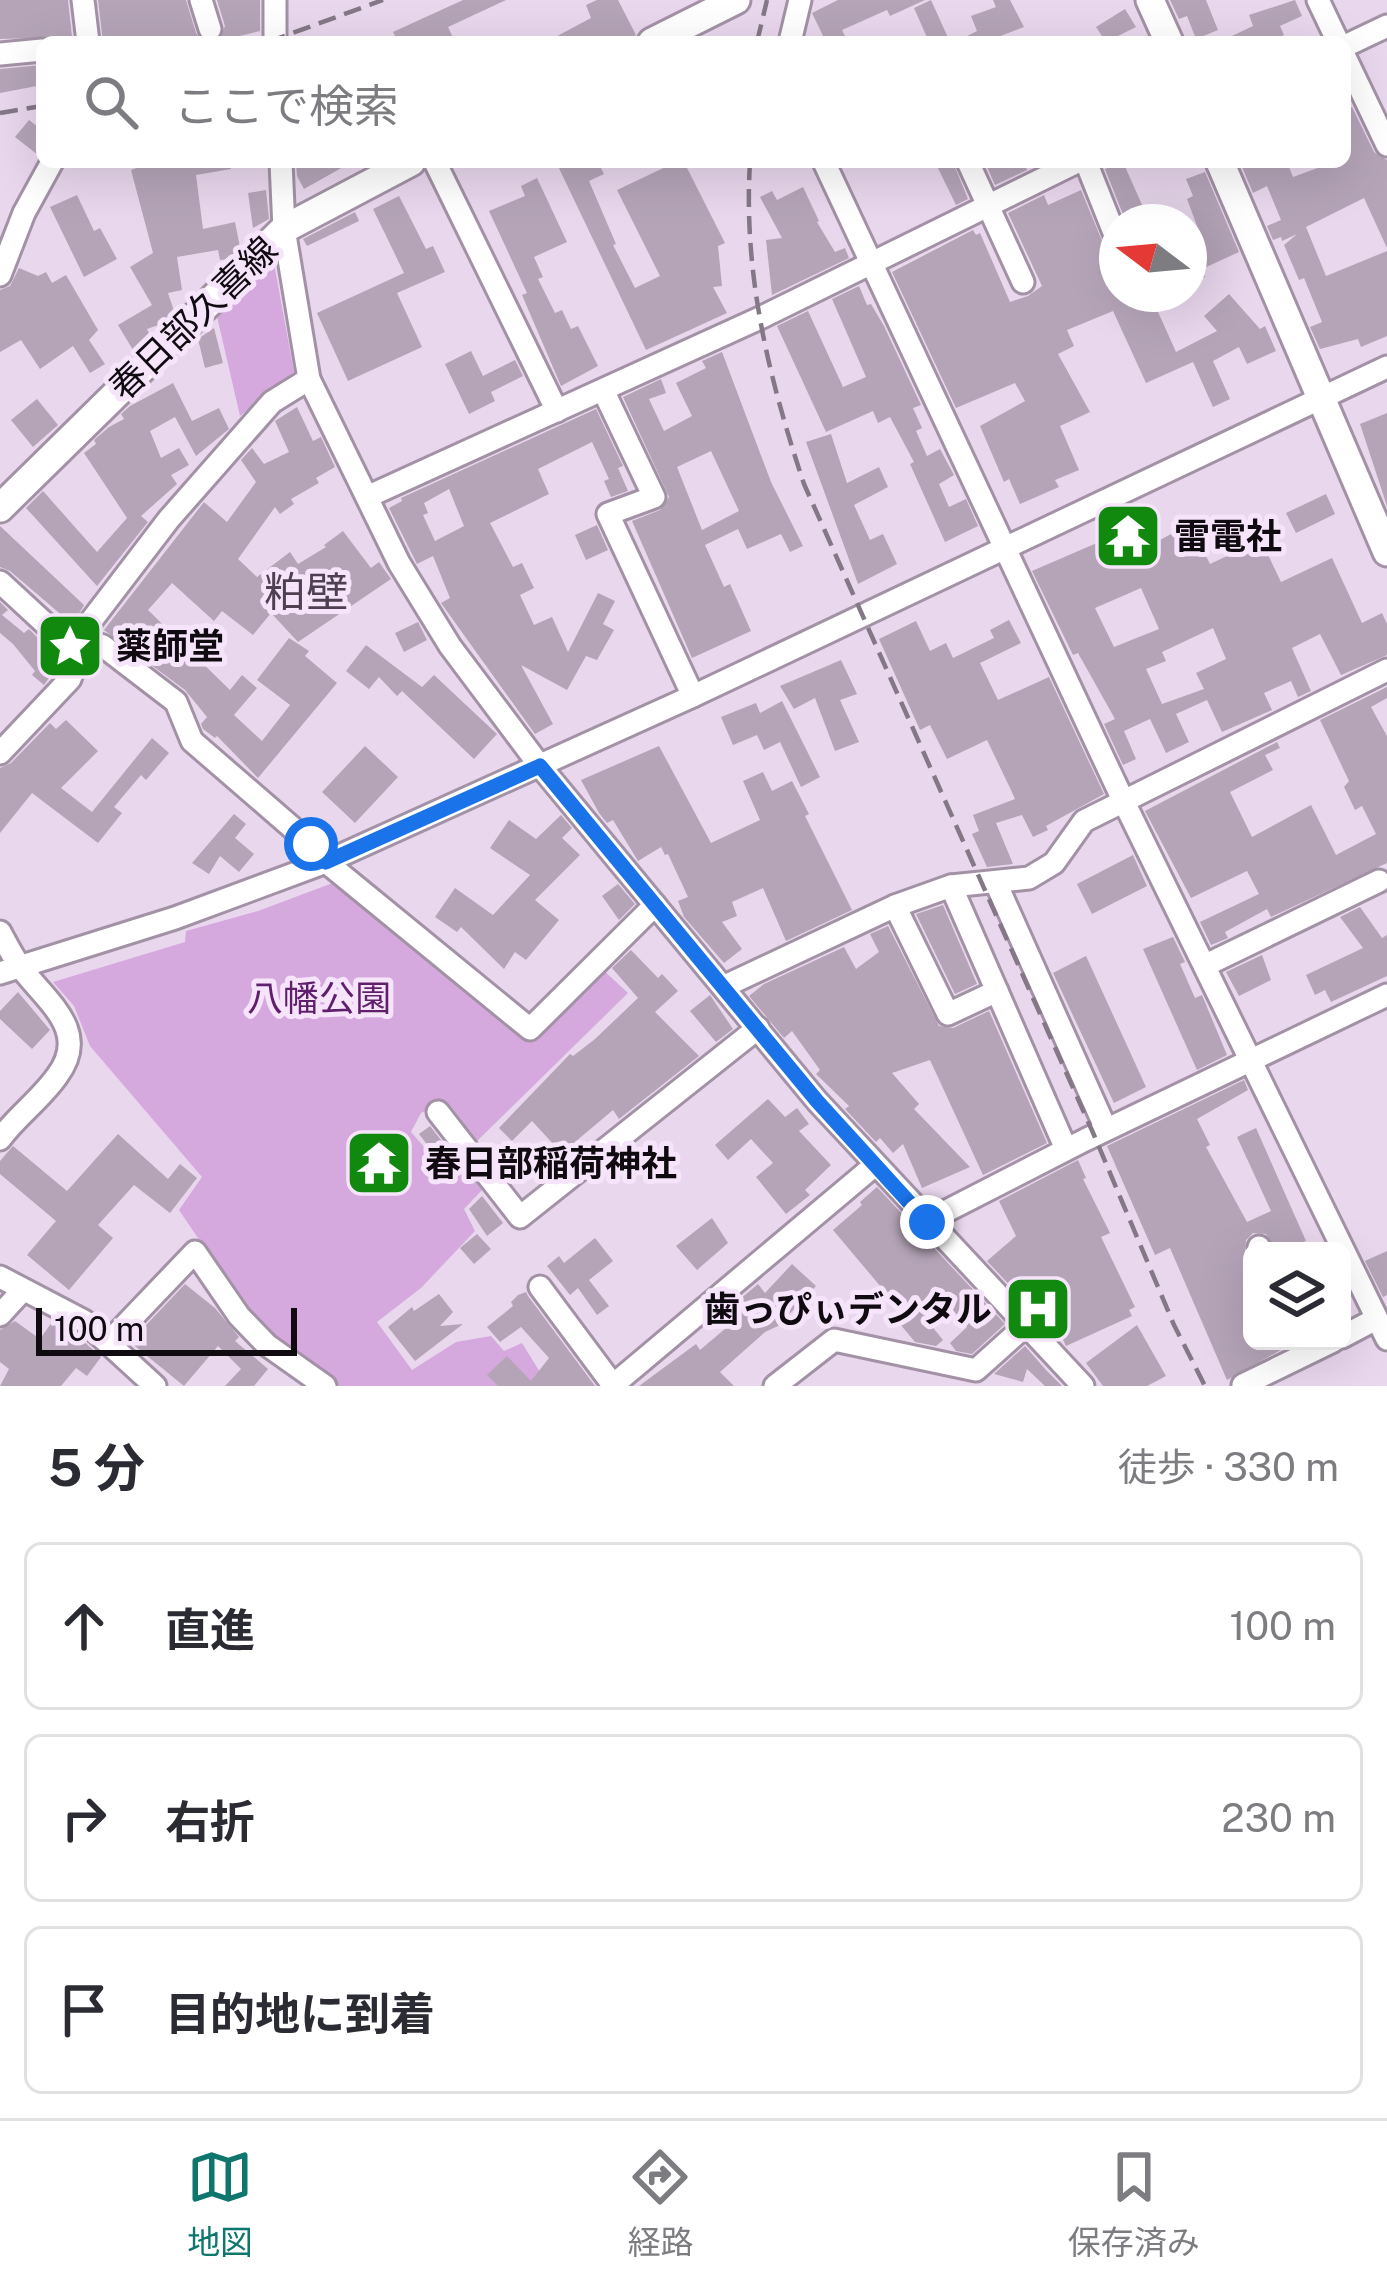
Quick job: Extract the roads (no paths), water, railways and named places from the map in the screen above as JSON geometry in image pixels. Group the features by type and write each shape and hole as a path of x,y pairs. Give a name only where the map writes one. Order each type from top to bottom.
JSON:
{"main road":[{"path":"664,36 736,0"},
{"path":"1150,0 1165,36"},
{"name":"春日部久喜線","path":"0,508 284,229 400,168"},
{"path":"1223,168 1322,398 1378,505 1387,552"}],"street":[{"path":"83,0 87,36"},
{"path":"201,0 210,29"},
{"path":"275,0 275,36"},
{"path":"791,36 800,0"},
{"path":"1318,0 1337,36"},
{"path":"1351,40 1387,26"},
{"path":"0,54 36,51"},
{"path":"1351,70 1387,145"},
{"path":"0,275 24,213 49,168"},
{"path":"280,168 284,229 309,380 399,563 450,646 540,766 875,1165 1083,1386"},
{"path":"438,168 557,411"},
{"path":"827,168 1124,800 1383,1326 1351,1335"},
{"path":"971,168 1023,282"},
{"path":"369,496 873,262 1060,168"},
{"path":"1071,168 1099,212"},
{"path":"0,216 24,213"},
{"path":"10,969 176,918 326,862 693,697 1387,367"},
{"path":"0,753 70,679 82,638 169,519 272,402 309,380"},
{"path":"603,390 654,497 608,514 693,697"},
{"path":"0,582 51,629 104,646 176,702 192,741 326,862 530,1029 655,905"},
{"path":"725,986 895,906 951,886 1029,878 1054,862 1084,821 1387,670"},
{"path":"1206,965 1378,881"},
{"path":"996,883 1106,1130"},
{"path":"951,886 1066,1150"},
{"path":"895,906 948,1014 997,991"},
{"path":"0,932 10,969 56,1006 70,1034 70,1052 59,1075 2,1131"},
{"path":"927,1222 1387,995"},
{"path":"438,1112 520,1216 547,1189 758,1028"},
{"path":"541,1287 619,1384 875,1165"},
{"path":"109,1342 196,1252 253,1330 325,1386"},
{"path":"0,1277 84,1321 155,1386"},
{"path":"0,1315 22,1291"},
{"path":"775,1386 834,1340 976,1370 1025,1326"},
{"path":"1243,1385 1300,1350"}],"railway":[{"path":"284,36 383,0"},
{"path":"758,36 767,0"},
{"path":"0,113 36,107"},
{"path":"750,168 751,245 761,326 804,484 1205,1386"}],"place":[{"name":"雷電社","path":"1128,536"},
{"name":"薬師堂","path":"70,646"},
{"name":"春日部稲荷神社","path":"379,1163"},
{"name":"歯っぴぃデンタル","path":"1038,1309"}],"district":[{"name":"粕壁","path":"306,591"}],"park label":[{"name":"八幡公園","path":"319,998"}]}
